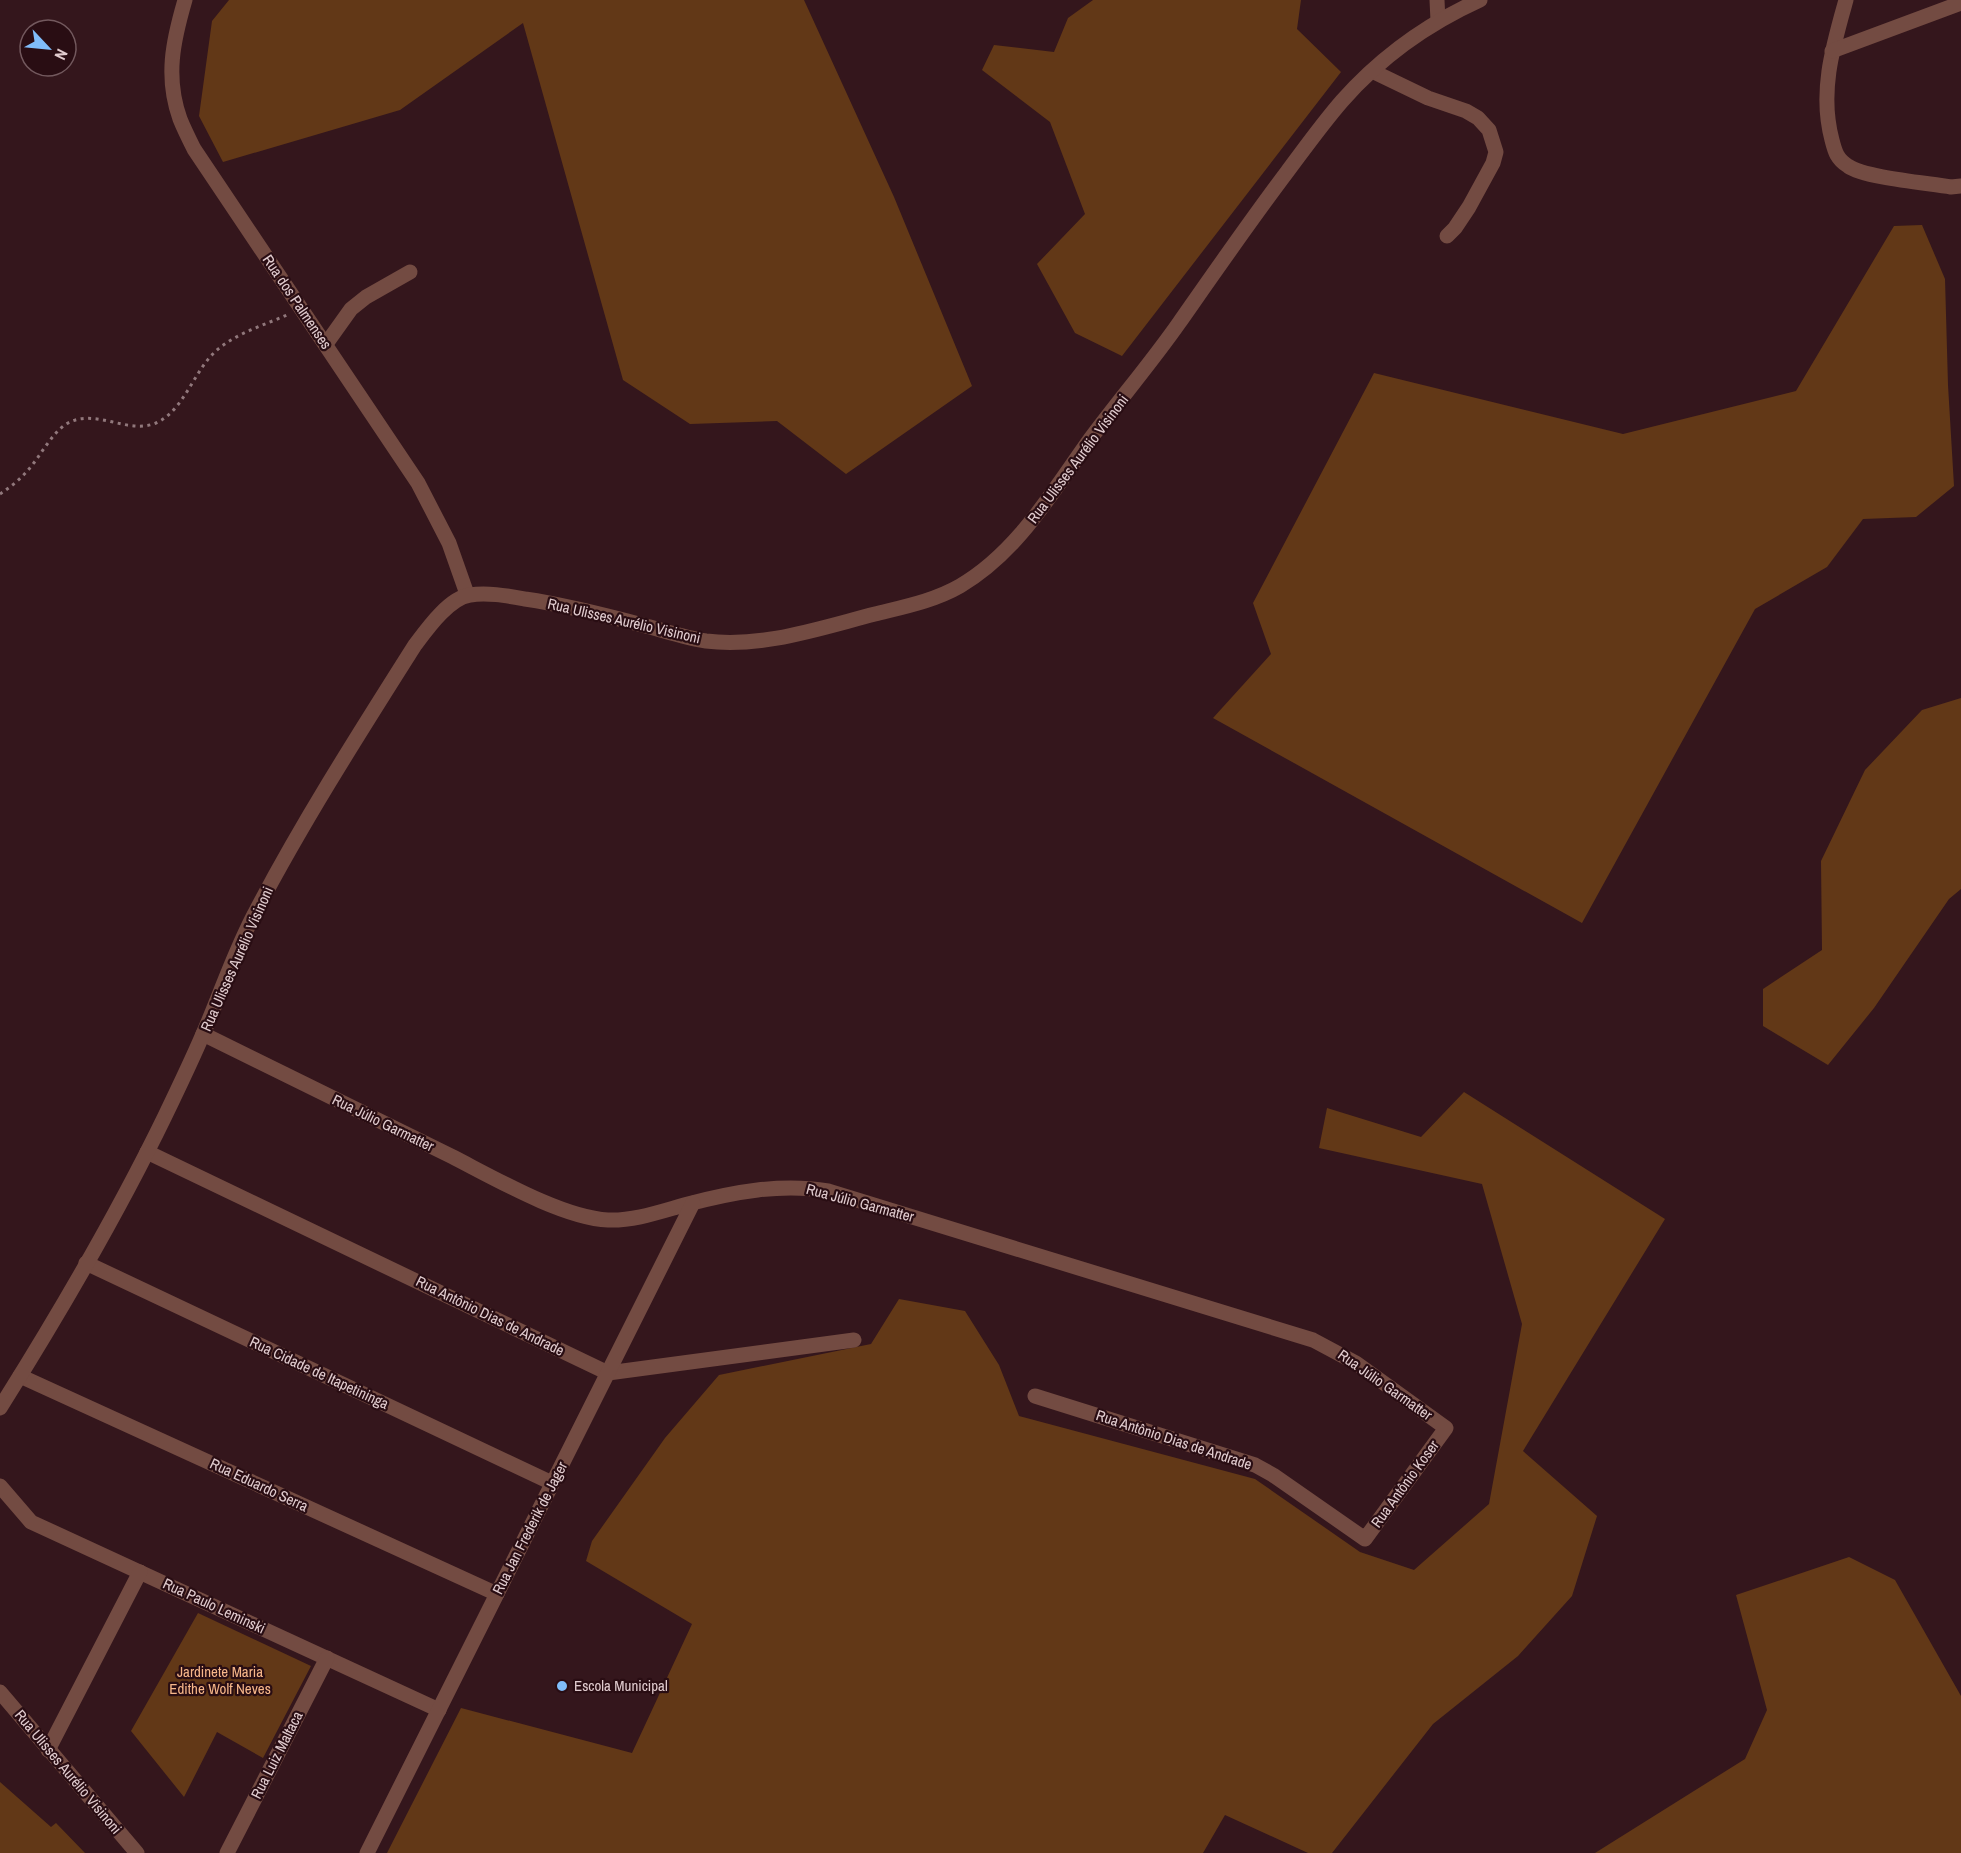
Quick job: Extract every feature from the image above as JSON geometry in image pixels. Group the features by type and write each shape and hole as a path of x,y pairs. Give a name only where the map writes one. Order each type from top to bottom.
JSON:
{"street":[{"name":"Rua dos Palmenses","path":"185,0 172,54 171,82 180,119 213,179 418,483 449,543 467,594"},
{"path":"1437,0 1438,21"},
{"name":"Rua Ulisses Aurélio Visinoni","path":"0,1408 86,1263 147,1152 204,1034 255,912 320,796 431,624 467,594 503,595 565,605 704,640 736,643 801,633 926,601 956,589 1003,555 1021,534 1105,420 1158,353 1274,189 1342,101 1405,43 1438,21 1480,0"},
{"path":"1846,0 1832,51 1826,94 1828,126 1836,156 1849,167 1867,174 1951,187 1961,186"},
{"path":"1832,51 1961,3"},
{"path":"1372,71 1428,98 1466,111 1478,118 1489,130 1496,152 1493,163 1469,207 1447,236"},
{"path":"326,344 351,309 366,297 410,272"},
{"name":"Rua Júlio Garmatter","path":"204,1034 508,1185 578,1215 608,1220 637,1218 693,1203 767,1188 802,1187 828,1191 1313,1340 1356,1363 1446,1428"},
{"name":"Rua Antônio Dias de Andrade","path":"147,1152 608,1372"},
{"name":"Rua Jan Frederik de Jager","path":"368,1853 693,1203"},
{"name":"Rua Cidade de Itapetininga","path":"86,1263 552,1484"},
{"path":"608,1372 854,1340"},
{"name":"Rua Eduardo Serra","path":"20,1376 497,1594"},
{"name":"Rua Antônio Dias de Andrade","path":"1035,1396 1256,1465 1365,1539"},
{"name":"Rua Antônio Koser","path":"1365,1539 1446,1428"},
{"name":"Rua Paulo Leminski","path":"0,1486 32,1522 439,1710"},
{"path":"48,1750 140,1572"},
{"name":"Rua Luiz Maltaca","path":"227,1853 327,1658"},
{"name":"Rua Ulisses Aurélio Visinoni","path":"0,1692 137,1853"}],"path":[{"path":"0,494 28,470 66,424 101,418 142,428 158,422 170,415 217,350 242,334 302,309"}],"green space":[{"path":"229,0 804,0 894,197 972,386 846,474 777,421 690,424 623,380 523,23 400,110 223,162 199,116 212,21"},
{"path":"1093,0 1301,0 1297,29 1341,72 1122,356 1075,333 1037,264 1085,214 1050,122 982,70 994,45 1054,52 1068,18"},
{"path":"1922,225 1945,279 1954,486 1916,517 1863,519 1827,567 1755,609 1582,923 1213,718 1271,654 1253,603 1374,373 1623,434 1796,391 1894,226"},
{"path":"1961,698 1961,889 1949,899 1874,1008 1828,1065 1763,1026 1763,989 1822,950 1821,861 1865,770 1922,710"},
{"path":"1464,1092 1665,1219 1523,1451 1597,1516 1572,1596 1518,1656 1433,1724 1332,1853 1308,1853 1225,1815 1203,1853 387,1853 461,1708 632,1753 692,1624 586,1561 592,1541 665,1438 719,1375 871,1344 899,1299 965,1311 999,1365 1019,1416 1255,1479 1360,1552 1414,1570 1489,1504 1522,1324 1482,1184 1319,1148 1327,1108 1421,1137"},
{"path":"1849,1557 1895,1580 1961,1696 1961,1853 1595,1853 1745,1759 1767,1710 1736,1595"},
{"name":"Jardinete Maria Edithe Wolf Neves","path":"198,1613 311,1666 263,1758 217,1732 184,1797 131,1731"},
{"path":"0,1782 51,1827 56,1823 85,1853 0,1853"}],"place":[{"name":"Escola Municipal","path":"562,1686"}]}
